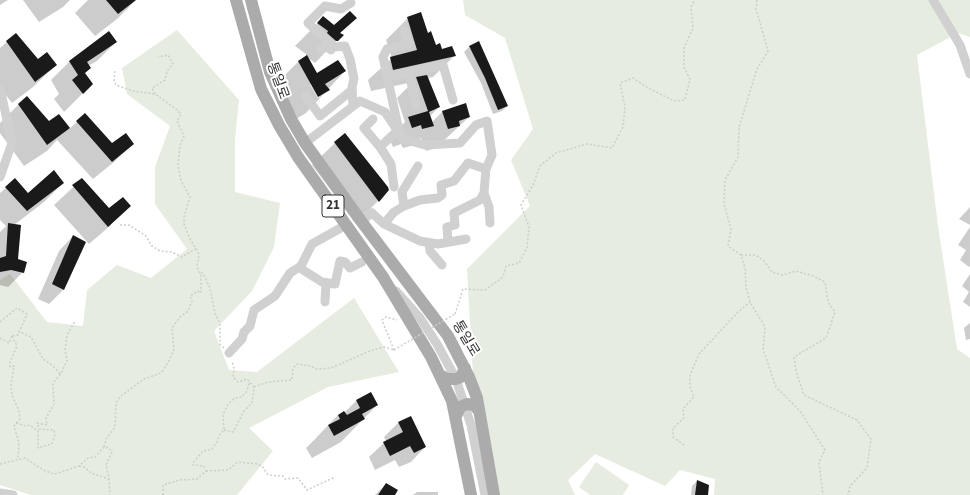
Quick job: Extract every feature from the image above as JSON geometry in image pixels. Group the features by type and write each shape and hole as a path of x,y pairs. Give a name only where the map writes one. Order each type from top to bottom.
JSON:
{"main road":[{"name":"통일로","path":"236,0 261,88 279,125 298,157 383,277 423,342 440,375 452,401 456,416 471,495"},
{"name":"통일로","path":"251,0 270,72 290,119 305,143 361,221 448,336 465,368 475,392 479,411 487,494"},
{"path":"440,375 447,380 456,379 460,377 465,368"},
{"path":"456,416 460,407 465,405 474,405 479,411"}],"street":[{"path":"933,0 960,45 970,74"},
{"path":"351,3 341,9 325,6 308,23 328,50 345,46 350,58 354,79 352,90 353,106"},
{"path":"399,134 383,58 386,50 408,44 404,30"},
{"path":"387,77 443,65 453,100"},
{"path":"409,72 416,106"},
{"path":"0,88 12,143 0,177"},
{"path":"306,96 320,116 352,90"},
{"path":"305,143 360,101 385,112 403,139 425,144 460,143 476,125 487,121 492,155 486,169 484,193 489,207 490,223"},
{"path":"373,119 364,128 380,147 391,164 394,187"},
{"path":"380,147 399,134"},
{"path":"384,224 394,212 404,206 420,200 438,198 442,195 441,184 454,181 468,163 486,169"},
{"path":"404,206 402,192 418,166"},
{"path":"448,242 447,227 455,226 454,213 480,200 484,193"},
{"path":"361,221 372,213 384,224 420,241 429,243 438,244 466,239"},
{"path":"229,352 242,339 244,332 250,326 254,310 275,296 290,273 301,266 312,244 346,224"},
{"path":"429,243 430,250 442,265"},
{"path":"301,266 303,270 326,283 336,284 340,261 345,262 350,268 362,262"},
{"path":"383,277 420,318 437,344 456,379 471,425 487,494"},
{"path":"325,302 326,283"},
{"path":"411,289 420,318"},
{"path":"0,493 13,495"}],"path":[{"path":"254,387 268,382 292,380 293,368 297,364 311,366 317,369 331,368 370,351 384,347 394,350 455,314 463,289 485,290 503,277 506,266 519,263 527,248 529,227 521,205 533,185 540,166 556,153 587,144 612,148 623,127 625,107 620,83 633,78 650,89 674,101 685,100 690,79 684,67 684,48 693,28 692,7 695,0"},
{"path":"757,0 756,9 768,51 757,68 739,127 738,157 725,180 724,204 731,229 728,246 741,255 756,255 764,261 772,272 782,275 796,271 813,276 825,282 828,302 835,312 826,338 794,357 796,371 804,396 857,420 871,439 867,468 850,486 848,495"},
{"path":"155,94 152,88 165,80 167,71 173,64 168,55 158,57"},
{"path":"0,464 24,458 45,471 55,474 80,466 88,458 95,457 104,447 106,439 115,427 116,403 125,393 136,387 144,379 161,373 174,350 172,328 180,317 188,311 192,300 190,296 198,291 201,293 202,276 197,268 199,254 197,248 190,239 184,224 184,217 190,197 181,182 178,165 180,145 184,136 177,121 180,114 176,109 155,94 120,88 114,81 115,71"},
{"path":"120,225 129,225 138,229 146,236 152,246 160,251 172,252 182,257 197,248"},
{"path":"741,255 745,268 746,287 750,302 765,327 763,349 776,387 800,411 825,450 819,462 823,495"},
{"path":"684,445 673,437 673,428 684,418 683,409 694,397 690,387 690,375 699,354 738,312 750,302"},
{"path":"0,322 17,308 27,314 18,335 12,336"},
{"path":"394,350 382,320 386,317 403,323"},
{"path":"16,423 26,426 30,425 38,430 38,448 52,444 55,434 54,430 39,429 37,423 47,426 46,418 54,404 53,383 60,375 67,361 65,350 67,335 76,321"},
{"path":"18,332 31,337 43,359 52,365 60,375"},
{"path":"0,338 9,343 12,336"},
{"path":"12,336 17,346 10,362 10,367 14,366 11,385 12,395 19,411 20,419 14,426 19,443 18,459"},
{"path":"206,471 204,466 193,465 193,463 202,451 211,450 217,442 220,434 224,430 223,415 228,404 235,398 244,394 249,383"},
{"path":"104,447 109,448 112,452 106,465 110,495"},
{"path":"163,495 163,484 180,480 197,479 206,471 228,470 238,462 262,466 268,475 283,476 285,479 298,478 308,490 335,477"},
{"path":"80,466 92,473 109,479"}],"shaded area":[{"path":"463,0 970,0 970,37 958,33 917,55 938,226 957,349 970,358 970,495 714,495 715,479 680,470 665,486 595,454 568,480 575,495 500,495 473,374 467,269 530,206 511,160 533,129 505,38 465,15"},
{"path":"177,30 239,100 235,139 235,192 280,203 274,247 252,291 214,331 229,370 257,372 354,298 399,372 328,387 249,428 273,451 237,495 31,495 0,485 0,280 10,274 47,322 83,326 87,290 117,265 151,278 187,249 155,204 155,167 170,126 127,94 122,68"},
{"path":"596,462 629,485 623,495 590,495 579,487"}],"building":[{"path":"106,0 136,0 118,14"},
{"path":"350,11 357,18 340,33 344,35 338,41 336,41 327,33 328,31 317,23 323,16 334,25"},
{"path":"421,12 428,33 431,31 436,45 440,43 442,49 452,46 456,56 393,70 390,57 417,50 407,17"},
{"path":"109,31 117,42 87,62 91,68 85,73 93,84 83,94 72,80 78,75 69,61"},
{"path":"16,33 38,59 47,52 57,65 35,82 6,41"},
{"path":"479,41 508,106 498,110 485,78 469,46"},
{"path":"307,55 317,73 338,60 346,71 325,84 330,90 318,97 298,61"},
{"path":"427,75 440,107 429,112 434,126 422,129 421,125 412,128 408,117 428,111 416,77"},
{"path":"27,96 49,121 59,114 70,128 47,145 18,104"},
{"path":"466,103 470,117 459,121 460,126 448,129 442,111"},
{"path":"85,113 112,143 126,133 134,144 112,162 76,121"},
{"path":"345,133 388,187 389,190 379,202 334,142"},
{"path":"54,170 64,183 27,211 5,187 15,178 28,193"},
{"path":"82,178 109,208 123,197 131,206 108,227 72,185"},
{"path":"8,223 21,225 18,259 27,262 24,273 11,270 0,272 0,258 6,256"},
{"path":"73,235 86,242 64,290 52,284"},
{"path":"371,392 378,405 362,414 365,419 334,436 328,425 340,419 338,415 344,411 347,415 360,408 356,400"},
{"path":"411,416 426,447 414,453 410,446 390,456 383,442 403,432 398,422"},
{"path":"697,480 709,485 708,495 695,495"},
{"path":"386,483 398,490 395,495 378,495"}]}
